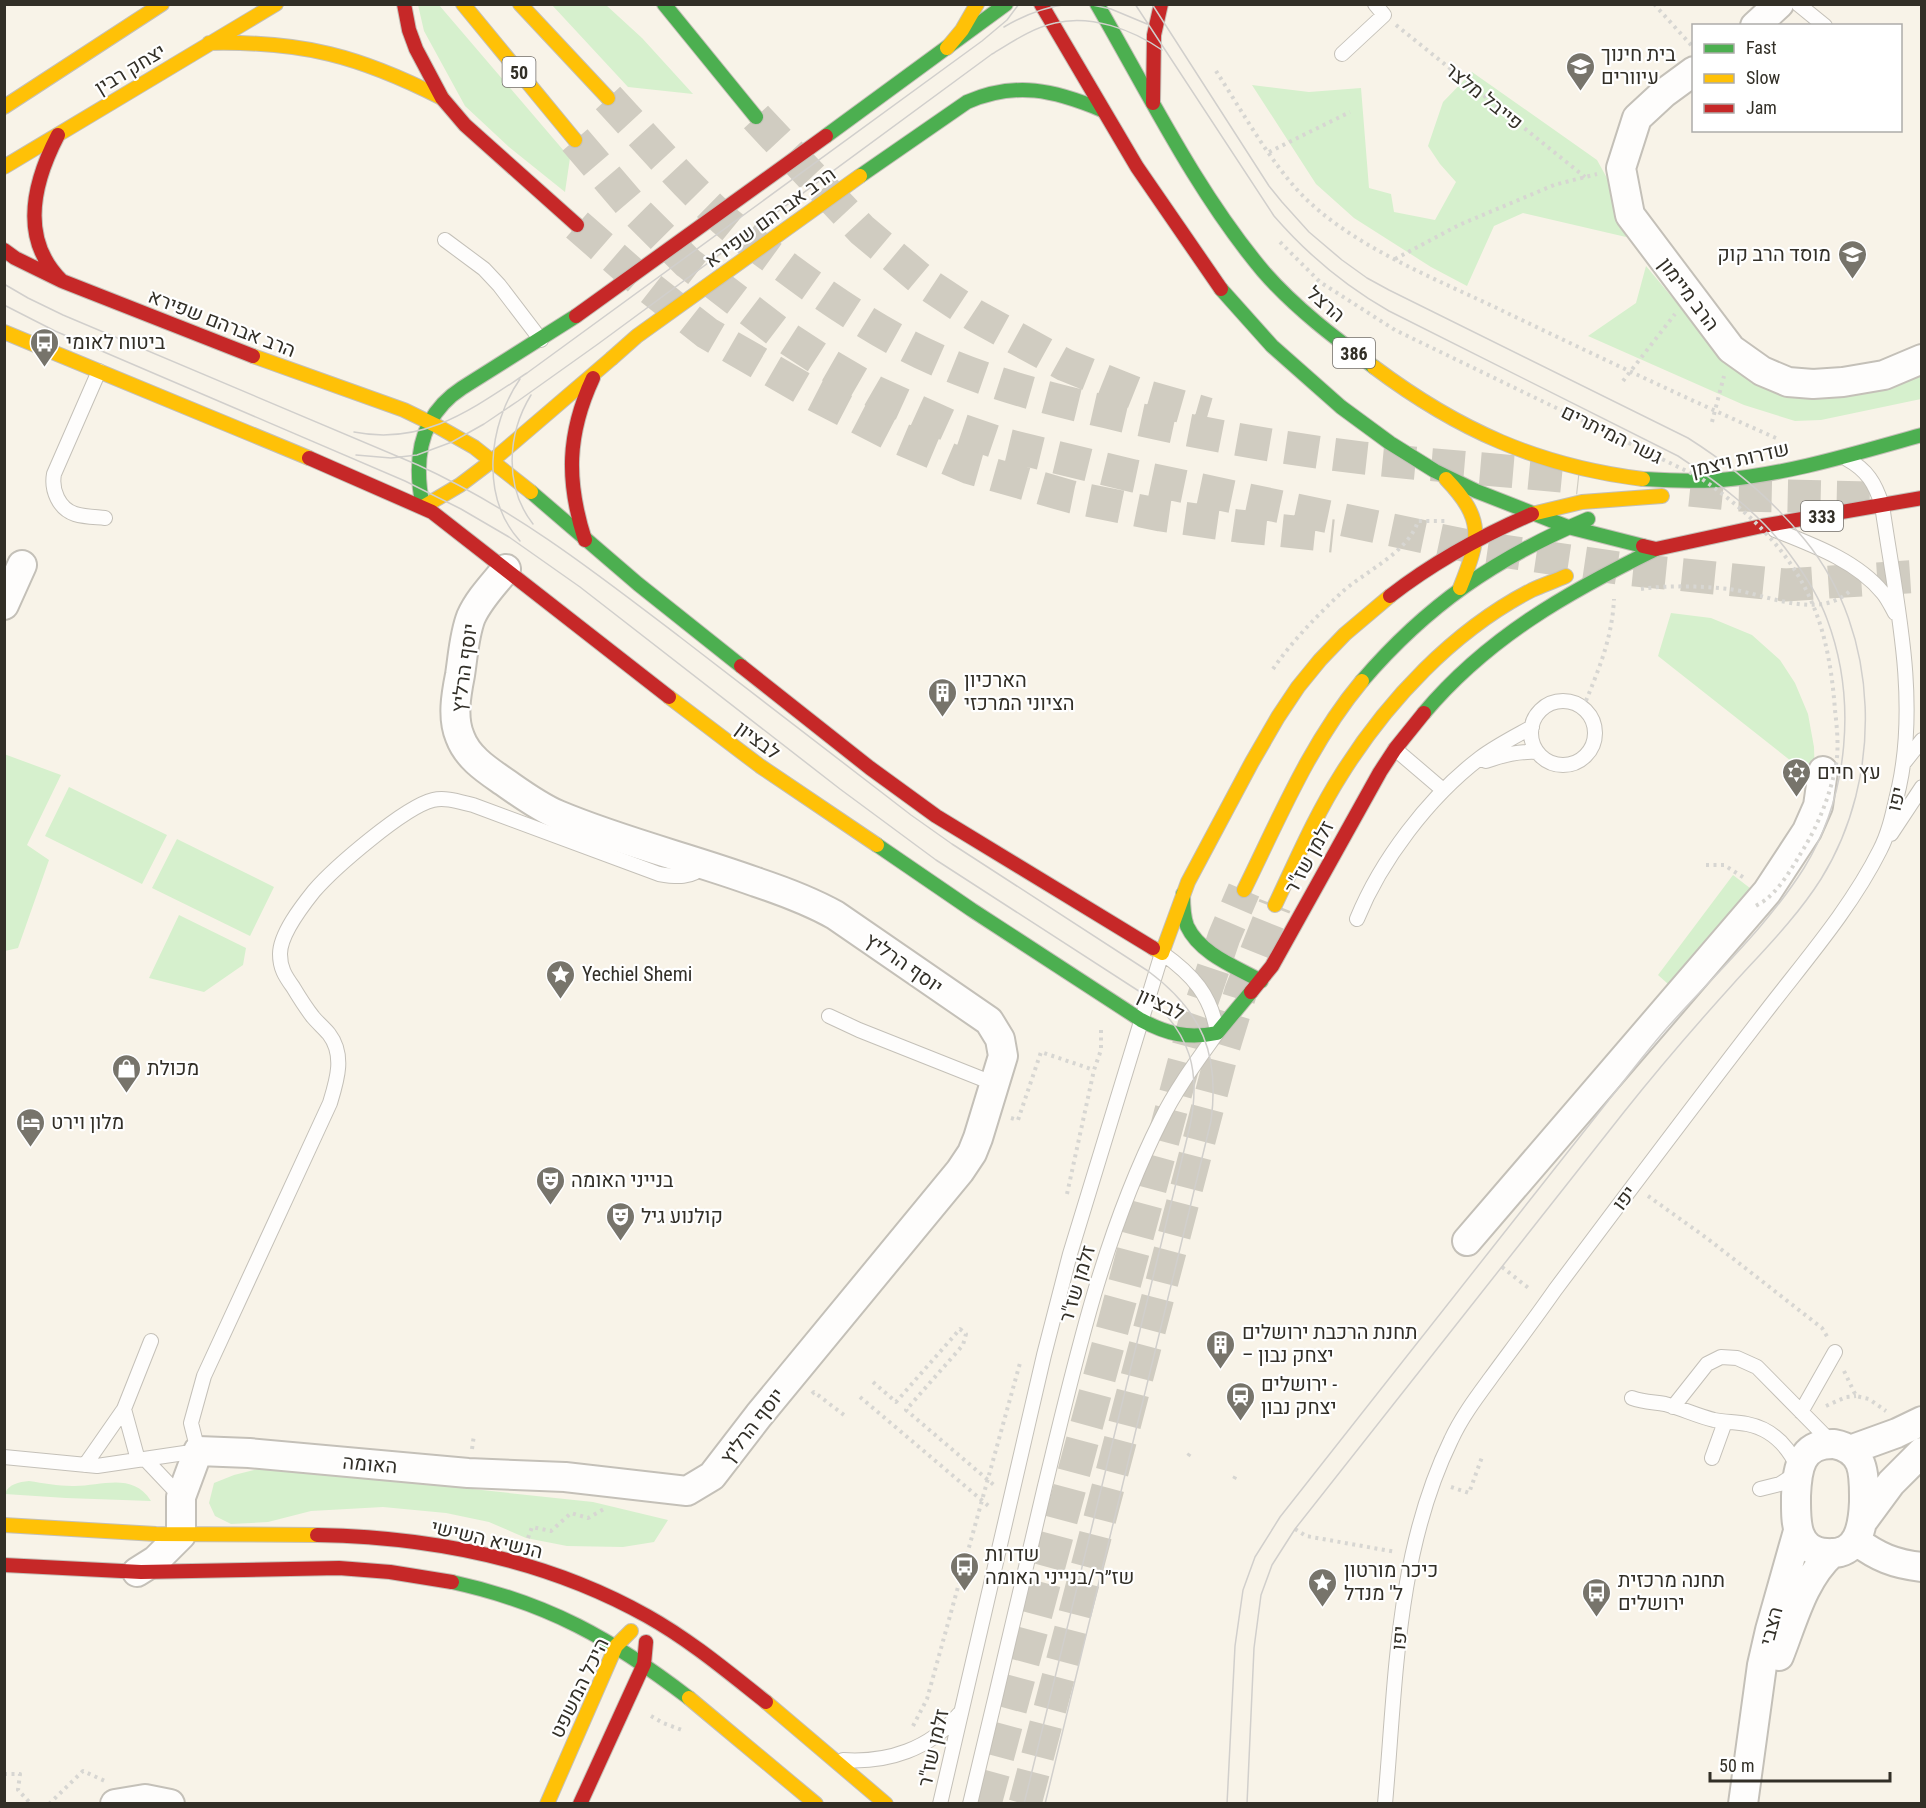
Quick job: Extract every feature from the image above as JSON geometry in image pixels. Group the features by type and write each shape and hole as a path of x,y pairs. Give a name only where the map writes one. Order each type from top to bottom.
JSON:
{"main road":[{"name":"יצחק רבין","path":"4,107 162,4"},
{"name":"יצחק רבין","path":"4,167 276,4"},
{"path":"404,4 408,30 425,69 442,98 465,125 577,225"},
{"name":"50","path":"463,4 575,140"},
{"name":"50","path":"520,4 608,98"},
{"path":"664,4 756,117"},
{"path":"946,48 962,30 977,4"},
{"name":"הרב אברהם שפירא","path":"1006,4 576,316 446,400 430,422 418,465 423,507 460,485 493,460 637,336 967,102 980,95 1010,88 1041,89 1073,98 1102,110"},
{"name":"386","path":"1041,4 1102,110 1173,221 1227,297 1249,323 1294,367 1341,407 1390,443 1436,471 1476,491 1568,527 1656,549"},
{"name":"הרצל","path":"1098,4 1190,166 1264,272 1303,311 1388,379 1443,415 1499,442 1534,457 1582,471 1635,478 1691,481 1761,475"},
{"path":"1153,103 1155,35 1161,4"},
{"path":"664,24 706,58"},
{"path":"209,44 268,42 317,49 388,70 442,98"},
{"path":"4,99 26,93"},
{"path":"58,135 48,152 40,174 35,220 43,258 62,281"},
{"name":"הרב אברהם שפירא","path":"4,250 15,258 62,281 287,370 378,400 430,422 493,460"},
{"path":"4,332 423,507"},
{"path":"585,540 573,502 571,457 574,426 595,373"},
{"name":"שדרות ויצמן","path":"1568,527 1605,512 1662,496 1842,456 1922,435"},
{"name":"לבציון","path":"493,460 638,584 870,768 936,816 1162,953"},
{"path":"1436,471 1458,492 1476,521 1476,541 1460,588"},
{"name":"זלמן שז\"ר","path":"1162,953 1183,894 1268,731 1299,686 1332,646 1377,605 1430,567 1503,526 1532,514 1582,502 1662,496"},
{"name":"333","path":"1656,549 1762,526 1922,498"},
{"name":"לבציון","path":"423,507 446,522 760,766 972,910 1141,1020 1164,1032 1182,1037 1217,1033"},
{"path":"1244,890 1310,759 1331,723 1396,643 1460,588 1492,567 1568,527"},
{"name":"זלמן שז\"ר","path":"1275,905 1342,773 1392,707 1433,662 1487,618 1524,594 1584,570 1656,549"},
{"name":"זלמן שז\"ר","path":"1217,1033 1261,981 1282,950 1394,748 1426,710 1502,639 1536,613 1585,584 1656,549"},
{"path":"1183,894 1182,917 1192,936 1202,946 1261,981"},
{"name":"הנשיא השישי","path":"4,1525 134,1534 323,1535 381,1538 429,1544 519,1565 574,1582 606,1594 648,1616 700,1650 886,1803"},
{"path":"4,1566 137,1572 337,1569 388,1572 482,1589 538,1607 616,1646 681,1690 816,1803"},
{"path":"580,1803 644,1664 648,1616"},
{"name":"היכל המשפט","path":"547,1803 616,1646 648,1616"}],"street":[{"path":"1757,24 1779,4"},
{"path":"1620,168 1637,118 1664,93 1692,72"},
{"name":"הרב מיימון","path":"1620,168 1630,215 1731,349 1762,371 1788,382 1813,384 1843,382 1884,375 1922,359"},
{"path":"4,604 22,565"},
{"name":"יוסף הרליץ","path":"506,569 476,607 468,625 457,692 458,731 466,749 488,771 533,802 556,814 814,903 989,1021 1000,1039 1003,1056 995,1084 972,1153 960,1171 712,1476 687,1491"},
{"path":"1467,1241 1760,900 1808,831 1818,806 1823,771"},
{"path":"1850,1538 1821,1552 1811,1548 1803,1541 1797,1518 1798,1471 1803,1458 1822,1445 1842,1447 1909,1427"},
{"path":"1842,1447 1858,1458 1864,1474 1850,1538"},
{"path":"137,1572 156,1560 181,1535 181,1497 198,1451"},
{"name":"האומה","path":"198,1451 249,1453 468,1473 565,1476 687,1491"},
{"name":"הצבי","path":"1754,1723 1806,1586 1821,1563 1850,1538 1890,1483 1922,1452"},
{"name":"הצבי","path":"1743,1803 1764,1656 1797,1518"},
{"path":"1850,1538 1880,1557 1902,1565 1922,1567"},
{"path":"115,1803 145,1799 170,1803"}],"lane":[{"path":"1798,4 1823,24"},
{"path":"1341,54 1380,10"},
{"path":"445,240 484,269 499,285 540,340"},
{"path":"99,371 54,474 52,484 63,507 74,514 105,518"},
{"name":"יפו","path":"1385,1803 1402,1613 1411,1556 1433,1481 1450,1441 1469,1408 1653,1158 1830,928 1881,849 1890,822 1903,764 1907,722 1906,694 1898,616 1882,505 1869,476 1842,456"},
{"name":"יפו","path":"1762,526 1803,542 1866,576 1883,593 1898,616"},
{"path":"1564,701 1583,708 1589,715 1595,734 1588,753 1571,764 1562,765 1544,759 1537,752 1531,736 1532,727 1539,712 1554,702 1564,701"},
{"path":"1357,919 1366,896 1383,868 1443,790 1481,758 1532,727"},
{"path":"1903,764 1922,740"},
{"path":"1394,748 1443,790"},
{"path":"1462,773 1504,755 1522,751 1537,752"},
{"path":"1881,849 1922,787"},
{"path":"4,1457 97,1466 198,1451 191,1423 204,1376 330,1103 339,1075 338,1055 330,1034 314,1020 282,972 280,953 283,941 298,912 316,889 360,848 419,805 433,800 450,799 473,805 659,874 689,876 706,864"},
{"name":"זלמן שז\"ר","path":"940,1803 1044,1355 1070,1254 1162,953"},
{"name":"לבציון","path":"1162,953 1185,971 1201,988 1211,1008 1217,1033"},
{"path":"829,1016 995,1084"},
{"name":"זלמן שז\"ר","path":"970,1803 1074,1364 1101,1272 1124,1206 1161,1119 1173,1097 1217,1033"},
{"path":"85,1465 124,1409 151,1341"},
{"path":"1803,1414 1835,1352"},
{"path":"1673,1407 1701,1369 1715,1359 1728,1357 1757,1367 1803,1414 1842,1447"},
{"path":"1632,1398 1725,1422 1757,1427 1771,1434 1788,1450 1798,1471"},
{"path":"124,1409 141,1460 181,1497"},
{"path":"1712,1458 1725,1422"},
{"path":"834,1759 873,1760 904,1754 934,1737 951,1724 961,1712"}],"path":[{"path":"1654,4 1692,46"},
{"name":"פייבל מלצר","path":"1380,10 1584,177"},
{"path":"1216,71 1269,152 1301,194 1342,228 1395,259 1631,372 1776,438"},
{"path":"1269,152 1350,112"},
{"path":"1395,259 1459,225 1554,185 1620,168"},
{"name":"גשר המיתרים","path":"1280,242 1320,282 1395,330 1699,477 1730,498 1783,553 1808,594 1823,630 1833,678 1837,732 1836,764 1816,828 1793,866 1769,898 1760,900"},
{"path":"1623,381 1689,294"},
{"path":"1712,422 1731,349"},
{"path":"1583,708 1604,657 1613,620 1614,596"},
{"path":"1706,865 1724,865 1760,900"},
{"path":"1018,1120 1041,1052 1094,1070"},
{"path":"1661,1206 1708,1239 1822,1328 1856,1396"},
{"path":"1502,1268 1531,1290"},
{"path":"873,1382 896,1402 960,1329 966,1334 963,1345 906,1410 1010,1499"},
{"path":"809,1398 814,1392 844,1414"},
{"path":"1803,1414 1846,1397 1856,1396 1869,1400 1909,1427"},
{"path":"860,1397 1005,1520"},
{"path":"1469,1492 1482,1457"},
{"path":"532,1527 551,1531 572,1514 588,1518 602,1508 620,1511 630,1484"},
{"path":"1294,1529 1306,1536 1411,1556"},
{"path":"627,1701 663,1723 686,1732"},
{"path":"4,1774 20,1774 18,1790 31,1803"}],"green space":[{"path":"418,5 439,5 570,158 565,192 509,147 465,106 424,31"},
{"path":"552,5 606,5 642,38 693,94 628,87"},
{"path":"1472,72 1597,160 1618,198 1626,237 1523,213 1494,226 1467,286 1431,267 1354,218 1316,184 1252,85 1309,92 1361,88 1369,188 1391,194 1394,212 1435,220 1456,182 1428,146 1443,102"},
{"path":"1646,266 1717,351 1750,374 1921,364 1921,399 1821,420 1795,421 1744,405 1588,336 1636,303"},
{"path":"1671,613 1711,618 1752,635 1780,660 1795,683 1808,714 1814,747 1815,780 1658,656"},
{"path":"4,754 61,775 27,845 49,860 18,948 5,951"},
{"path":"69,787 167,835 142,884 45,836"},
{"path":"177,839 274,887 250,936 152,888"},
{"path":"1733,875 1759,895 1677,992 1658,975"},
{"path":"179,915 246,948 243,965 204,992 149,978"},
{"path":"266,1467 593,1502 668,1520 654,1542 623,1547 567,1546 526,1538 489,1522 446,1513 383,1507 311,1511 268,1522 231,1524 215,1516 209,1503 214,1483"},
{"path":"29,1481 72,1486 125,1483 135,1486 151,1501 5,1494 11,1486"}],"tunnel":[{"path":"608,98 694,191 744,237 809,284 886,334 926,355 976,376 1054,399 1234,439 1363,458 1579,478"},
{"path":"756,117 862,230 924,282 974,315 1065,365 1138,394 1208,414"},
{"path":"575,140 634,209 688,263 781,334 875,392 952,427 1002,444 1134,476 1468,546 1625,569 1785,585 1922,576"},
{"path":"577,225 641,281 707,333 811,393 894,436 970,468 1072,497 1161,515 1333,536"},
{"path":"1690,490 1738,495 1875,498"},
{"path":"985,1804 1194,1025 1224,937 1244,890"},
{"path":"1025,1804 1222,1053 1241,991 1275,905"}],"tram line":[{"path":"354,432 379,435 403,434 425,429 467,411 487,399 527,373 982,41 1007,20 1019,4"},
{"path":"1004,27 1035,12 1068,4"},
{"path":"1088,4 1111,9 1147,24"},
{"path":"1135,4 1274,216 1327,268 1357,291 1389,311 1678,456 1709,477 1753,513 1780,541 1816,594 1824,611 1836,650 1845,714 1844,746 1831,810 1819,840 1789,890 1756,931 1644,1056 1280,1517 1255,1557 1243,1590 1235,1646 1227,1804"},
{"path":"1152,4 1269,186 1309,232 1342,260 1389,290 1688,438 1736,472 1765,497 1805,540 1830,577 1848,618 1860,662 1865,706 1864,752 1856,796 1842,839 1812,893 1624,1112 1295,1529 1272,1565 1261,1595 1254,1648 1247,1804"},
{"path":"356,455 391,458 417,455 452,442 484,424 598,344 992,54 1030,32 1055,23 1097,22 1125,30 1162,50"},
{"path":"4,284 63,315 418,465 522,522 617,589 911,815 1148,971 1167,986 1194,1018 1203,1036 1213,1075 1211,1121 1045,1804"},
{"path":"4,305 55,331 405,481 461,509 509,537 580,587 840,789 936,860 1148,997 1174,1025 1183,1040 1193,1071 1194,1088 1190,1126 1024,1804"},
{"path":"520,379 509,397 501,418 495,439 493,461 494,483 499,504 507,523 520,541"},
{"path":"531,395 517,426 512,460 517,494 533,524"}],"traffic: fast":[{"path":"664,4 756,117"},
{"path":"826,136 1006,4"},
{"path":"1097,4 1174,141 1239,240 1288,298 1374,367"},
{"path":"860,176 967,102 985,95 1019,90 1051,93 1102,110"},
{"path":"1221,289 1272,346 1341,407 1390,443 1435,471 1476,491 1568,527 1643,546"},
{"path":"423,507 420,490 420,456 428,426 436,412 462,388 576,316"},
{"path":"1643,479 1702,481 1747,477 1823,462 1922,435"},
{"path":"531,492 638,584 741,666"},
{"path":"1362,681 1412,629 1465,586 1523,550 1588,519"},
{"path":"1424,713 1475,661 1502,639 1561,600 1656,549"},
{"path":"877,845 1141,1020 1160,1029 1187,1035 1217,1033 1251,992"},
{"path":"1183,894 1183,910 1187,926 1193,936 1220,959 1261,981"},
{"path":"452,1582 519,1601 578,1626 633,1658 689,1698"}],"traffic: slow":[{"path":"4,107 162,4"},
{"path":"4,167 276,4"},
{"path":"463,4 575,140"},
{"path":"520,4 608,98"},
{"path":"947,48 962,30 977,4"},
{"path":"209,43 273,45 330,54 384,71 442,98"},
{"path":"611,359 637,336 860,176"},
{"path":"4,332 309,458"},
{"path":"253,356 404,410 437,426 474,447 531,492"},
{"path":"423,507 460,485 493,460 611,359"},
{"path":"1374,367 1437,409 1501,442 1568,465 1643,479"},
{"path":"1446,479 1467,506 1473,518 1475,530 1472,556 1460,588"},
{"path":"1532,514 1582,502 1662,496"},
{"path":"1275,905 1306,839 1341,775 1359,747 1401,694 1424,670 1476,625 1503,606 1532,590 1566,576"},
{"path":"1153,948 1162,953 1188,882 1252,762 1298,687 1345,634 1390,596"},
{"path":"1244,890 1311,756 1343,705 1362,681"},
{"path":"669,697 760,766 877,845"},
{"path":"4,1525 156,1534 317,1535"},
{"path":"547,1804 616,1646 631,1631"},
{"path":"689,1698 816,1804"},
{"path":"766,1702 886,1804"}],"traffic: jam":[{"path":"404,4 409,30 416,49 442,98 465,125 577,225"},
{"path":"1041,4 1137,167 1221,289"},
{"path":"1153,103 1154,35 1161,4"},
{"path":"58,135 42,172 34,210 35,229 40,247 48,265 62,281"},
{"path":"576,316 826,136"},
{"path":"4,250 15,258 62,281 253,356"},
{"path":"585,540 575,498 572,458 578,419 593,378"},
{"path":"309,458 432,512 669,697"},
{"path":"1643,546 1656,549 1762,526 1922,498"},
{"path":"1390,596 1458,550 1532,514"},
{"path":"741,666 870,768 936,816 1153,948"},
{"path":"1251,992 1272,966 1380,772 1424,713"},
{"path":"317,1535 403,1541 445,1547 529,1566 569,1580 609,1597 663,1625 766,1702"},
{"path":"4,1565 141,1572 339,1568 390,1572 452,1582"},
{"path":"580,1804 644,1664 646,1642"}],"place":[{"name":"בית חינוך עיוורים","path":"1580,92"},
{"name":"מוסד הרב קוק","path":"1852,280"},
{"name":"ביטוח לאומי","path":"45,368"},
{"name":"הארכיון הציוני המרכזי","path":"943,718"},
{"name":"עץ חיים","path":"1796,798"},
{"name":"Yechiel Shemi","path":"561,1000"},
{"name":"מכולת","path":"126,1094"},
{"name":"מלון וירט","path":"30,1148"},
{"name":"בנייני האומה","path":"550,1206"},
{"name":"קולנוע גיל","path":"620,1242"},
{"name":"תחנת הרכבת ירושלים – יצחק נבון","path":"1221,1370"},
{"name":"ירושלים - יצחק נבון","path":"1240,1422"},
{"name":"שדרות שז״ר/בנייני האומה","path":"964,1592"},
{"name":"כיכר מורטון ל' מנדל","path":"1323,1608"},
{"name":"תחנה מרכזית ירושלים","path":"1597,1618"}]}
